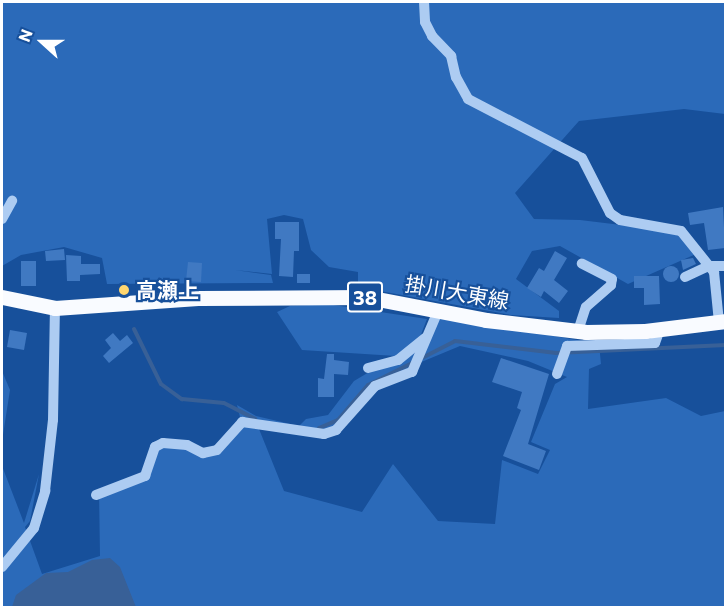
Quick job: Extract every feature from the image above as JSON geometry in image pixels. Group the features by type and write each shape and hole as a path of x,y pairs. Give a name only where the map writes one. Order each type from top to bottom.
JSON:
{"main road":[{"name":"掛川大東線","path":"2,297 55,308 198,298 367,297 438,311 578,331 660,329 722,321"}],"street":[{"path":"424,2 425,22 432,36 451,56 456,77 468,99 582,158 610,213 620,220 681,231 714,272 722,321"},
{"path":"2,219 12,201"},
{"path":"578,331 586,308 611,285 612,279 582,264"},
{"path":"685,277 709,266 726,266"},
{"path":"2,567 34,528 45,491 53,420 55,308"},
{"path":"96,495 145,476 155,447 163,443 187,445 203,453 217,450 242,422 324,434 336,430 375,386 412,372 438,311"},
{"path":"557,374 565,351 655,343 660,329"},
{"path":"368,368 398,360 427,336"}],"shaded area":[{"path":"2,2 725,2 725,114 684,109 579,121 515,193 534,219 580,220 679,232 696,254 628,284 560,246 532,251 516,279 559,311 559,318 511,315 358,287 358,272 329,267 311,250 303,219 284,215 267,219 272,274 235,270 271,275 273,283 107,284 102,258 64,247 21,255 2,266"},
{"path":"327,304 427,319 420,337 428,335 436,315 599,344 601,364 589,369 588,409 666,398 701,416 725,411 725,607 2,607 2,466 24,523 39,474 30,521 25,527 42,574 100,556 99,490 145,476 155,447 217,449 241,421 237,405 256,416 299,426 306,419 328,415 354,381 396,356 302,350 277,312 290,306","holes":["460,346 528,361 567,377 555,384 531,442 550,450 538,474 502,460 495,524 438,521 393,464 362,512 284,491 259,429 338,432 372,389 411,374 419,363"]},
{"path":"2,371 10,390 2,441"},
{"path":"110,558 120,567 136,607 12,607 16,595 46,573 68,572 92,560"}],"building":[{"path":"723,207 725,248 708,250 704,223 690,225 688,213"},
{"path":"275,222 299,222 299,251 294,251 293,277 279,276 281,239 275,239"},
{"path":"64,249 65,260 46,261 45,251"},
{"path":"555,251 567,258 554,280 568,291 559,303 544,291 541,297 527,288 539,268 544,271"},
{"path":"66,255 81,256 81,264 100,264 100,274 80,275 80,281 67,281"},
{"path":"693,258 696,264 683,270 681,260"},
{"path":"21,261 36,261 36,286 21,286"},
{"path":"188,262 202,263 201,282 186,281"},
{"path":"671,266 677,268 679,274 677,280 671,282 665,280 663,274 665,268"},
{"path":"297,274 310,274 310,283 297,283"},
{"path":"634,276 659,276 660,304 644,305 644,288 634,288"},
{"path":"10,330 27,333 24,350 7,347"},
{"path":"113,333 120,341 127,335 133,343 109,363 103,356 111,348 105,340"},
{"path":"327,354 334,354 334,360 349,362 348,375 334,374 334,397 318,397 318,378 324,379"},
{"path":"501,358 549,374 528,444 546,451 539,470 503,456 521,410 517,408 522,392 492,382"}],"waterway":[{"path":"134,329 161,384 182,399 224,403 255,419"},
{"path":"420,359 455,341 556,353 726,345"},
{"path":"319,428 338,420 368,385 414,362"}],"place":[{"name":"高瀬上","path":"124,290"}]}
